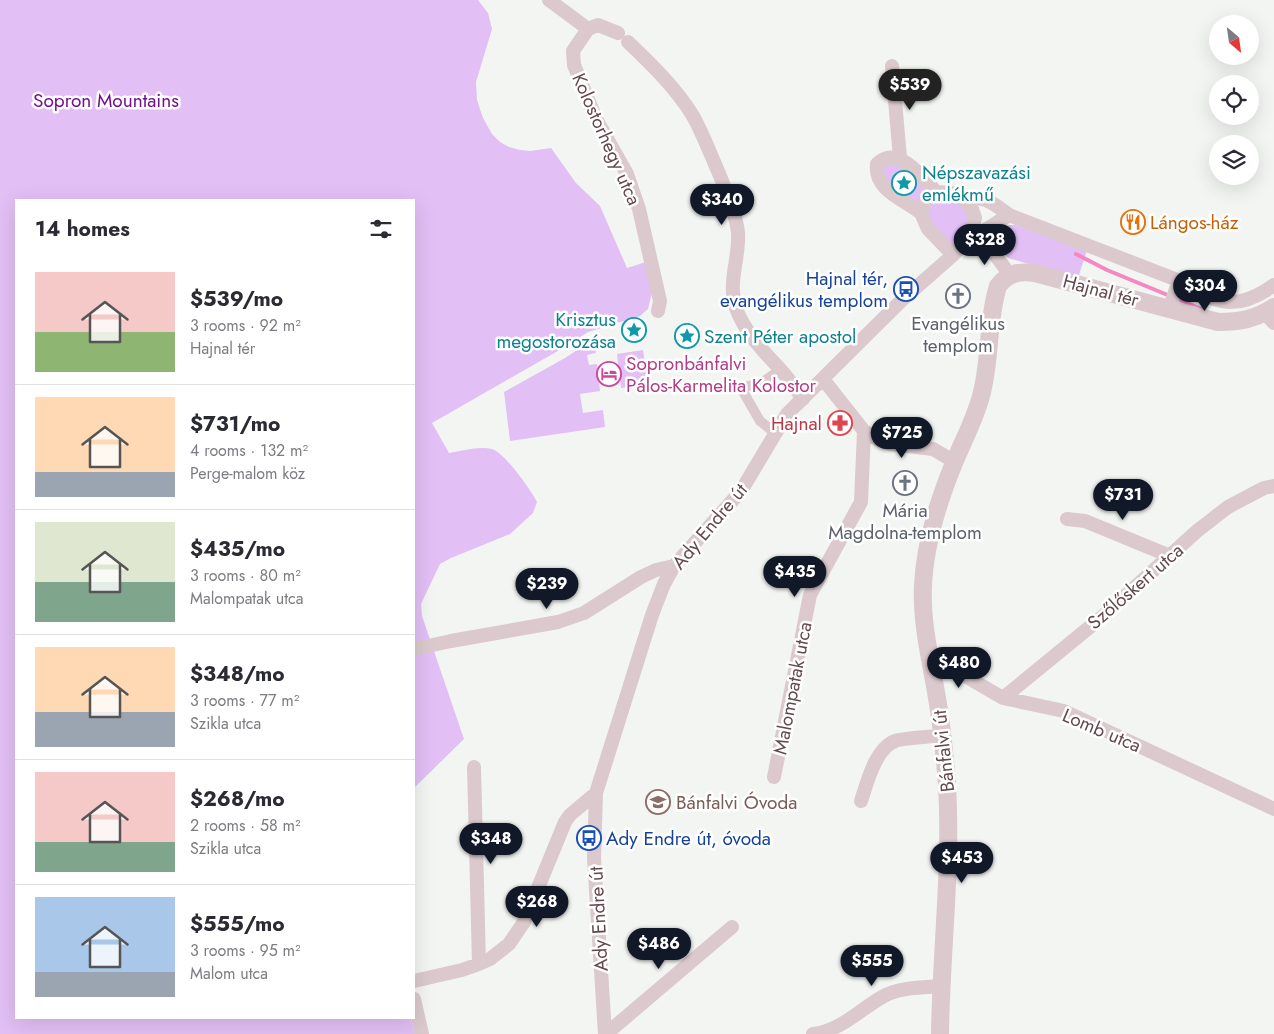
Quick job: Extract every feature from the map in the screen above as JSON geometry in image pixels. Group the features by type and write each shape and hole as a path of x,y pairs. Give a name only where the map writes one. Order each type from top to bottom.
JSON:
{"street":[{"path":"549,0 588,29 598,25 623,37 657,71 692,115 724,185 733,212 738,234 732,288 736,307 752,337 781,369 803,398"},
{"name":"Kolostorhegy utca","path":"588,29 573,51 574,65 596,119 613,147 630,183 639,209 660,301 658,311"},
{"path":"892,66 896,131 900,158"},
{"path":"921,213 926,200 936,192 922,176 900,158 887,157 881,160 877,164 876,171 885,190 921,213 928,229 953,255"},
{"name":"Hajnal tér","path":"936,192 952,193 962,198 975,196 992,202 1009,216 1175,293 1218,322 1245,321 1271,314"},
{"path":"962,198 974,213 993,251 1010,275"},
{"path":"974,213 1009,216"},
{"path":"963,244 972,232 974,213"},
{"path":"963,244 1009,216"},
{"path":"963,244 976,241 993,251"},
{"name":"Ady Endre út","path":"605,1034 594,858 596,793 652,615 664,584 674,566 741,491 787,414 903,299 963,244"},
{"name":"Hajnal tér","path":"1010,275 1020,272 1175,293 1198,293 1222,302 1242,302 1265,292 1274,285"},
{"name":"Bánfalvi út","path":"940,1034 949,829 942,735 922,601 924,569 936,512 982,394 998,286 1010,275"},
{"path":"775,433 760,420 742,388 763,382 781,369"},
{"path":"823,379 864,432 890,444 933,449 955,462"},
{"name":"Malompatak utca","path":"774,777 810,595 861,502 864,432"},
{"name":"Szőlőskert utca","path":"1003,698 1102,616 1228,507 1264,488 1274,486"},
{"path":"1067,519 1085,521 1170,556"},
{"path":"415,649 558,622 584,613 641,577 656,570 674,566"},
{"name":"Lomb utca","path":"929,654 1003,698 1064,711 1274,809"},
{"path":"861,801 872,768 882,752 895,741 942,735"},
{"path":"474,767 479,964"},
{"path":"415,981 479,964 501,951 515,937 524,922 565,822 570,815 596,793"},
{"path":"605,1034 732,927"},
{"path":"813,1034 838,1027 885,996 900,990 941,986"},
{"path":"415,1003 422,1034"}],"green space":[{"name":"Sopron Mountains","path":"0,0 478,0 488,13 492,29 476,82 477,100 483,118 492,134 500,142 520,150 530,151 551,148 576,183 600,206 627,268 646,262 652,292 648,309 640,316 588,332 432,423 449,453 482,448 492,449 497,452 517,472 537,502 533,513 510,534 440,564 421,604 422,616 464,739 415,787 415,199 15,199 15,1019 411,1019 415,1034 0,1034"},
{"path":"886,154 931,185 921,196 919,208 877,173"},
{"path":"933,186 947,186 961,191 971,226 952,247 929,228 923,197"},
{"path":"1008,225 1015,225 1087,250 1078,278 1008,258 999,247 997,234"},
{"path":"594,339 596,353 587,355 589,365 597,364 600,391 580,394 583,413 603,410 605,427 510,441 504,392 565,358"},
{"path":"643,350 648,384 621,388 617,354"}],"waterway":[{"path":"1076,254 1107,270 1204,310"}],"place":[{"name":"Népszavazási emlékmű","path":"904,183"},
{"name":"Lángos-ház","path":"1133,222"},
{"name":"Hajnal tér, evangélikus templom","path":"906,289"},
{"name":"Evangélikus templom","path":"958,296"},
{"name":"Krisztus megostorozása","path":"634,330"},
{"name":"Szent Péter apostol","path":"687,336"},
{"name":"Sopronbánfalvi Pálos-Karmelita Kolostor","path":"609,374"},
{"name":"Hajnal","path":"840,423"},
{"name":"Mária Magdolna-templom","path":"905,483"},
{"name":"Bánfalvi Óvoda","path":"658,802"},
{"name":"Ady Endre út, óvoda","path":"589,838"}]}
